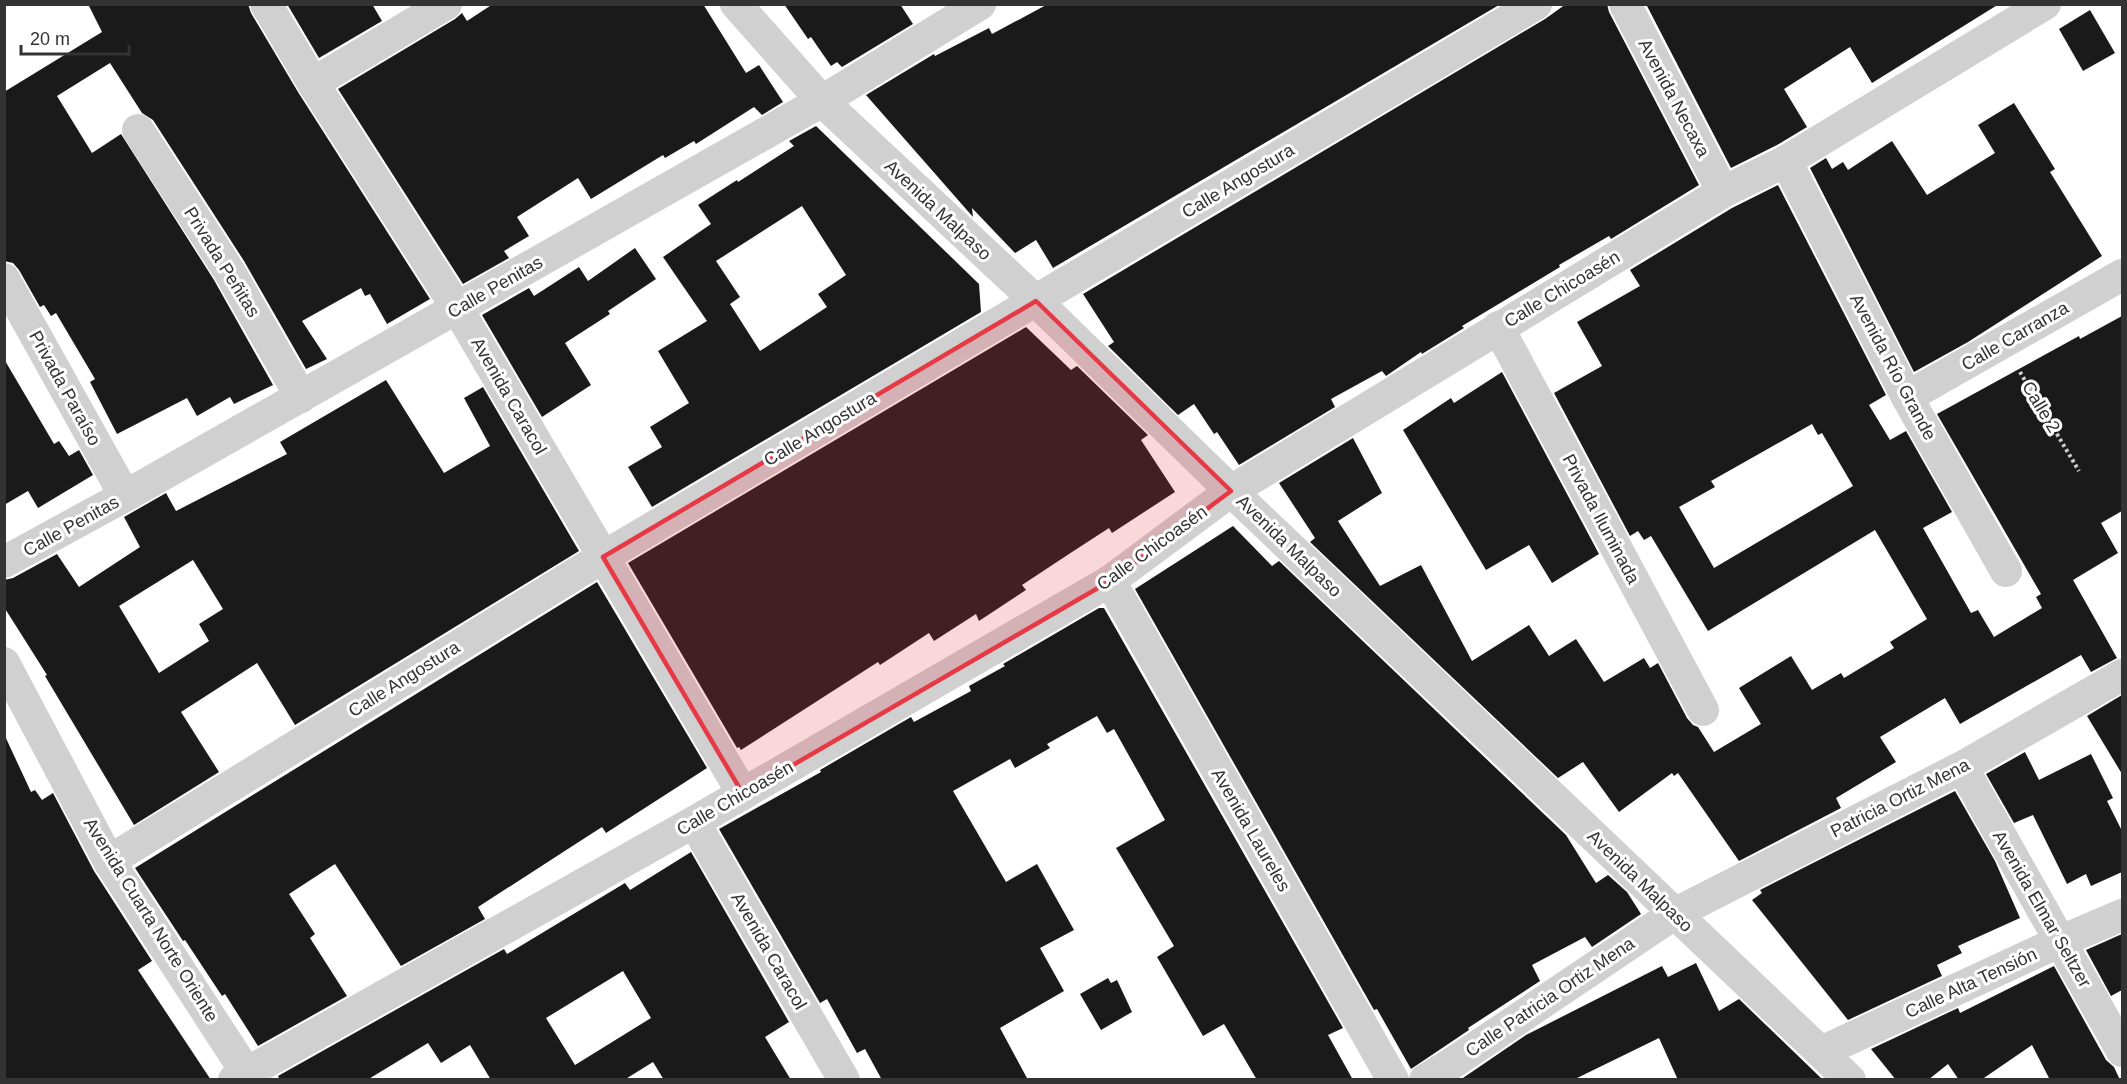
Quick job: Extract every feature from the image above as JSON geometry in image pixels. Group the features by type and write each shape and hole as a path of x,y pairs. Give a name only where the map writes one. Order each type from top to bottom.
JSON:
{"street":[{"name":"Avenida Caracol","path":"266,4 313,83 458,308 743,794"},
{"path":"313,83 446,4"},
{"name":"Avenida Malpaso","path":"736,4 822,101 1036,301 1231,491 1850,1080"},
{"name":"Calle Penitas","path":"4,562 302,397 822,101 981,4"},
{"name":"Calle Angostura","path":"109,861 603,557 1536,4"},
{"name":"Avenida Necaxa","path":"1625,4 1723,192"},
{"name":"Calle Chicoasén","path":"244,1077 743,794 1110,581 1231,491 1723,192 1786,161 2045,4"},
{"name":"Privada Peñitas","path":"138,130 230,271 302,397"},
{"name":"Avenida Río Grande","path":"1786,161 1907,397 2006,571"},
{"name":"Calle Carranza","path":"1907,397 2122,274"},
{"name":"Privada Paraíso","path":"4,279 126,496"},
{"name":"Privada Iluminada","path":"1498,327 1703,710"},
{"name":"Avenida Laureles","path":"1110,581 1393,1080"},
{"name":"Avenida Cuarta Norte Oriente","path":"4,663 109,861 244,1077"},
{"name":"Patricia Ortiz Mena","path":"1674,914 1962,767 2122,675"},
{"name":"Avenida Elmar Seltzer","path":"1962,767 2122,1051"},
{"name":"Avenida Caracol","path":"694,822 844,1080"},
{"name":"Calle Patricia Ortiz Mena","path":"1442,1075 1674,914"},
{"name":"Calle Alta Tensión","path":"1821,1052 2122,915"}],"path":[{"name":"Calle 2","path":"2003,343 2079,471"}],"highlighted area":[{"path":"1036,301 1231,491 1110,581 743,794 603,557"}],"building":[{"path":"88,4 248,4 251,13 298,92 430,299 387,324 370,294 365,296 361,288 302,321 327,359 306,369 244,261 153,120 142,113 110,63 57,96 92,153 121,134 214,280 273,385 234,404 230,397 197,416 187,398 117,434 90,382 95,379 56,313 51,316 44,305 40,307 19,270 13,263 4,261 4,92 102,32"},
{"path":"287,4 372,4 382,21 319,58"},
{"path":"493,4 703,4 746,73 759,65 783,102 762,115 754,107 696,144 694,141 665,158 663,155 591,199 578,178 517,217 529,236 504,251 509,258 463,284 338,89 462,13 467,21"},
{"path":"784,4 900,4 913,24 842,67 837,62 831,66 811,37 808,39"},
{"path":"1048,4 1499,5 1053,268 1036,240 1015,253 972,208 973,217 866,95 934,54 935,56 989,28 992,34"},
{"path":"1566,4 1607,4 1609,12 1699,185 1611,239 1609,236 1559,265 1560,267 1462,326 1464,328 1422,354 1421,352 1386,376 1382,371 1331,399 1335,407 1239,465 1217,432 1214,434 1194,404 1178,415 1108,346 1114,342 1083,294 1545,19"},
{"path":"1646,4 1999,4 1872,83 1850,47 1784,89 1807,127 1731,168"},
{"path":"2090,10 2115,53 2083,71 2059,29"},
{"path":"2014,103 2055,169 2050,172 2102,256 1968,342 1914,372 1810,168 1826,158 1832,169 1843,162 1848,170 1892,141 1927,195 1995,153 1978,125"},
{"path":"816,126 979,284 981,312 652,507 628,467 662,447 650,427 689,403 658,351 707,321 663,257 711,224 698,205 794,146 789,141","holes":["802,206 846,275 818,294 827,307 760,351 730,304 740,297 716,261"]},
{"path":"1778,185 1886,395 1869,405 1890,440 1906,431 1952,512 1923,528 1971,613 1978,610 1994,637 2042,608 2036,597 2041,594 1937,414 2079,336 2080,339 2122,316 2122,511 2101,523 2118,553 2073,580 2117,658 2091,672 2081,655 1960,724 1945,698 1880,737 1896,762 1836,798 1841,808 1739,861 1678,773 1674,776 1672,773 1619,812 1583,762 1558,778 1310,542 1315,538 1279,483 1353,438 1382,493 1338,521 1380,586 1421,565 1472,661 1529,625 1549,656 1576,639 1604,682 1644,658 1650,668 1658,663 1687,718 1698,727 1714,752 1761,724 1739,688 1791,656 1812,690 1841,673 1844,678 1894,648 1890,642 1927,619 1875,530 1708,631 1651,536 1644,540 1638,531 1630,536 1554,393 1602,366 1577,322 1640,286 1630,270 1732,208","holes":["1812,424 1818,435 1822,433 1853,486 1714,568 1679,507 1715,487 1711,481"]},
{"path":"635,248 656,279 608,311 610,314 565,343 591,385 542,417 482,315 529,288 534,296 579,267 588,281"},
{"path":"1026,327 1071,370 1077,366 1148,435 1141,440 1175,492 1112,533 1109,528 1069,554 1022,585 1026,590 979,621 976,614 934,641 929,633 880,665 878,662 741,750 737,748 628,563"},
{"path":"4,359 54,444 59,441 69,456 79,450 93,475 38,508 28,491 4,505"},
{"path":"1502,372 1599,554 1552,583 1529,545 1486,570 1403,430 1451,398 1454,403"},
{"path":"386,380 444,473 490,446 464,398 483,387 579,551 295,725 257,663 181,712 219,772 134,825 45,676 47,675 4,607 4,580 13,578 57,554 79,587 140,547 124,517 166,493 176,511 287,454 280,442","holes":["193,560 223,609 199,624 209,641 159,673 119,606"]},
{"path":"1233,526 1272,566 1279,561 1566,835 1596,883 1608,875 1627,892 1641,914 1592,947 1585,937 1532,965 1540,981 1411,1069 1377,1009 1374,1010 1135,589"},
{"path":"597,582 707,768 606,833 602,827 478,907 485,919 401,966 335,864 289,894 315,934 310,938 347,996 258,1046 225,994 222,996 135,868"},
{"path":"1099,608 1104,608 1343,1028 1328,1035 1353,1080 1257,1080 1224,1024 1203,1036 1157,957 1174,946 1116,848 1165,820 1114,729 1107,733 1097,716 1047,744 1050,748 1015,768 1010,759 953,791 1006,882 1037,864 1074,930 1040,948 1064,991 1000,1028 1028,1080 882,1080 865,1049 857,1053 827,999 820,1003 719,829 821,772 820,770 911,717 914,722 971,691 969,686"},
{"path":"2122,695 2122,774 2087,716"},
{"path":"4,734 31,792 35,790 42,800 53,793 94,871 152,961 138,970 211,1080 4,1080"},
{"path":"2025,752 2039,780 2091,754 2113,798 2107,801 2122,831 2122,872 2091,886 2086,874 2067,884 2033,815 2014,823 1986,774"},
{"path":"1955,791 1995,861 2020,918 1958,946 1962,953 1937,965 1942,976 1848,1020 1752,900 1762,893 1760,890"},
{"path":"691,852 789,1022 765,1037 791,1080 664,1080 653,1062 624,1080 491,1080 470,1045 441,1063 428,1043 367,1080 280,1080 278,1076 504,949 507,954 625,883 630,890","holes":["623,971 651,1018 575,1065 546,1018"]},
{"path":"2122,934 2122,990 2111,996 2086,950"},
{"path":"1696,963 1719,1011 1739,999 1823,1080 1678,1080 1659,1038 1573,1080 1460,1080 1526,1035 1662,966 1668,977"},
{"path":"2054,966 2106,1060 2114,1067 2120,1080 2050,1080 2032,1045 1981,1080 1959,1080 1948,1064 1928,1080 1896,1080 1871,1049 1958,1008 1960,1013"},
{"path":"1108,978 1111,983 1117,980 1132,1012 1101,1030 1080,994"}]}
